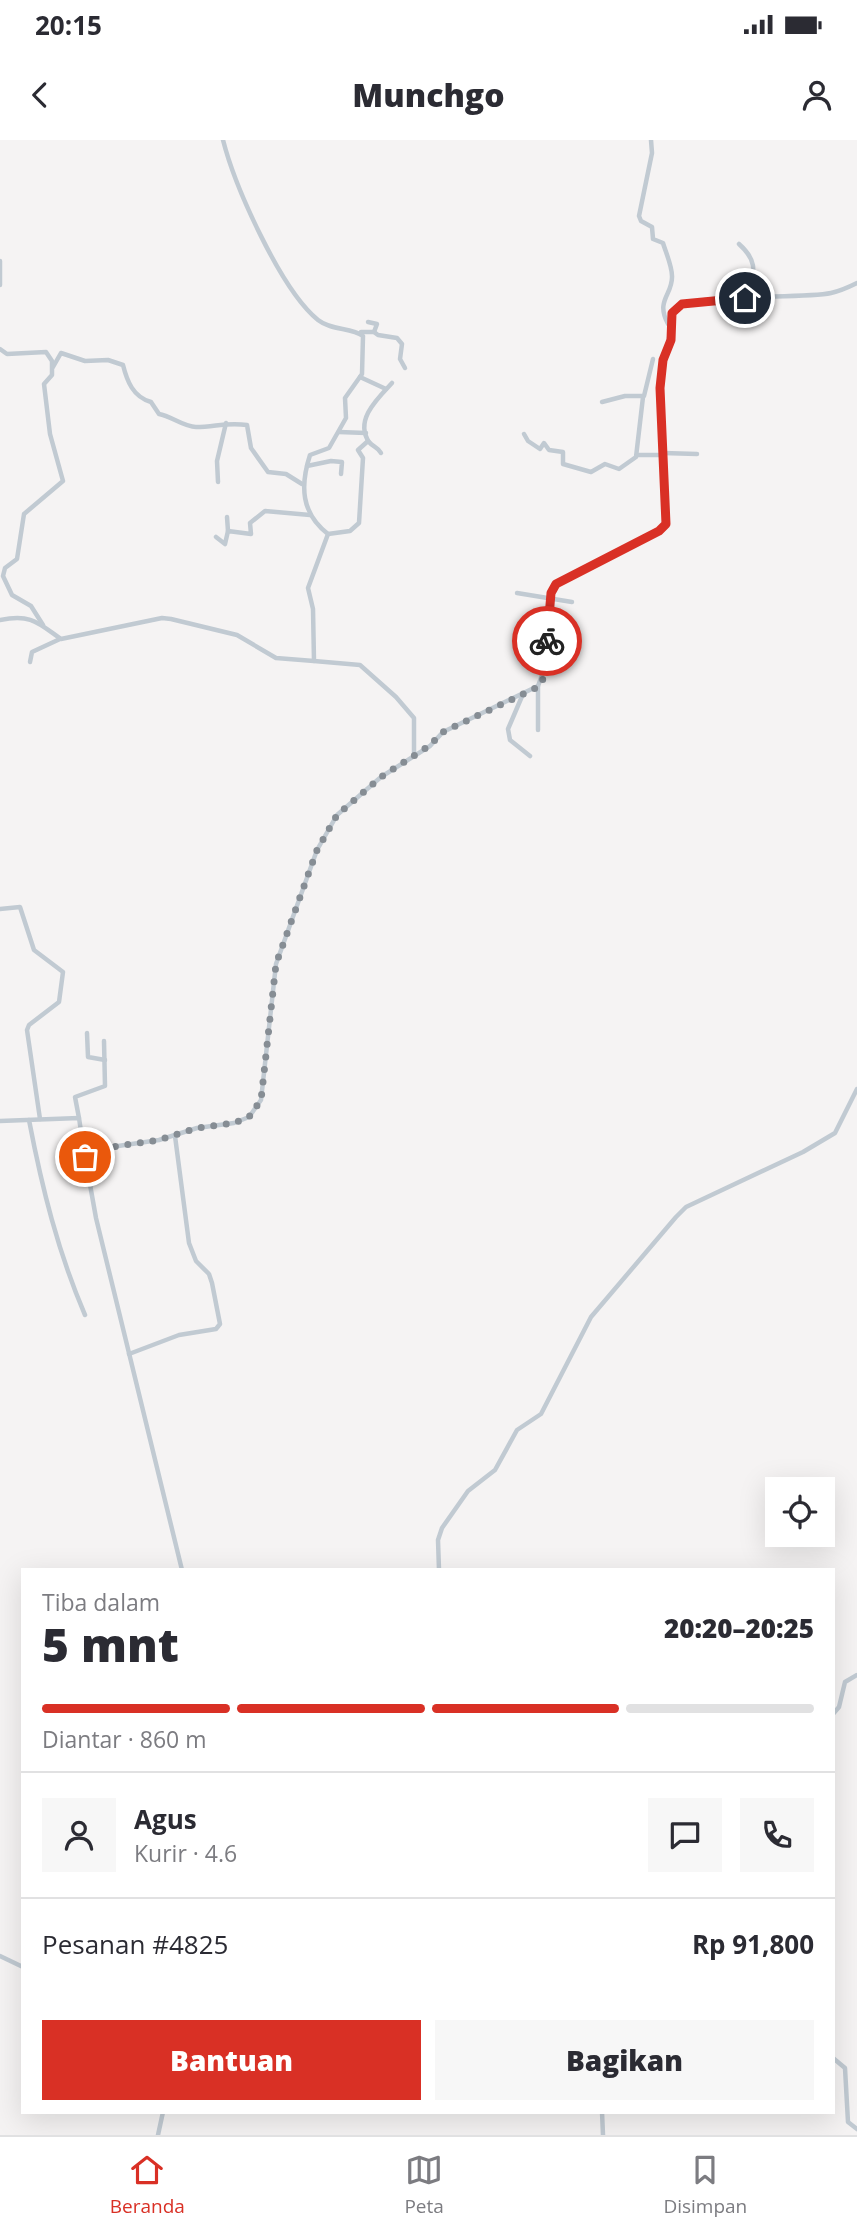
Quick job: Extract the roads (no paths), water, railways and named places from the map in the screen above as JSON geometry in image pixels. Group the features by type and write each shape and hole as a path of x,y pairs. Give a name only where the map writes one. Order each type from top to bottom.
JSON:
{"street":[{"path":"223,140 252,215 285,276 309,311 334,329 360,333 374,331"},
{"path":"538,730 538,687 545,667 550,600 556,584 663,528 666,515 660,388 663,360 671,340 663,303 672,275 665,246 653,239 652,227 639,216 652,153 651,140"},
{"path":"739,244 751,254 754,263 748,298"},
{"path":"0,261 0,285"},
{"path":"669,326 672,313 682,304 827,294 857,284"},
{"path":"368,322 377,324 374,331"},
{"path":"374,331 378,335 399,340 405,368"},
{"path":"328,534 310,515 302,484 311,454 329,448 346,418 345,398 360,377 363,340 360,333"},
{"path":"671,340 677,338"},
{"path":"0,349 7,354 46,352 51,358 53,368 52,375 44,384 48,401 47,418 63,481 24,514 17,559 5,568 3,576 12,595 31,606 43,625"},
{"path":"53,368 61,353 91,362 108,360 124,366 124,376 131,388 140,399 151,402 159,414 170,415 193,427 226,423 248,426 251,448 268,472 286,474 302,484"},
{"path":"524,433 528,441 540,449 544,443 549,450 563,452 563,464 586,472 595,471 605,464 614,469 624,468 637,455 643,397 653,359"},
{"path":"360,377 386,389"},
{"path":"381,453 368,440 364,425 368,414 392,383"},
{"path":"602,402 624,396 643,397"},
{"path":"218,482 217,461 226,423"},
{"path":"339,432 357,435 366,433"},
{"path":"328,534 350,531 359,523 363,458 358,450 368,440"},
{"path":"637,455 697,454"},
{"path":"307,466 329,461 342,462 341,474"},
{"path":"228,531 251,534 250,523 266,511 310,515"},
{"path":"216,537 226,544 227,517"},
{"path":"314,661 313,609 308,588 328,534"},
{"path":"517,593 572,602"},
{"path":"0,620 22,617 43,625 61,639"},
{"path":"30,662 32,652 61,639 162,618 237,635 276,659 360,665 396,697 414,718 414,757"},
{"path":"84,1151 176,1136 197,1128 234,1123 249,1117 257,1109 261,1100 276,964 317,850 345,806 454,725 538,687"},
{"path":"523,694 508,729 510,740 530,756"},
{"path":"0,909 20,907 34,950 63,972 59,1003 27,1029 40,1119"},
{"path":"87,1033 88,1057 105,1060"},
{"path":"104,1041 104,1088 75,1097 96,1218 182,1568"},
{"path":"439,1568 438,1540 442,1528 468,1491 495,1470 517,1430 544,1411 594,1312 686,1207 792,1157 835,1133 857,1089"},
{"path":"0,1121 79,1118"},
{"path":"29,1120 41,1188 60,1253 85,1315"},
{"path":"129,1354 179,1335 216,1329 220,1324 209,1274 196,1261 189,1243 176,1136"},
{"path":"835,1712 839,1707 845,1682 857,1675"},
{"path":"0,1956 21,1966"},
{"path":"835,2060 845,2068 848,2122 857,2129"},
{"path":"158,2135 163,2114"},
{"path":"602,2114 603,2135"}]}
